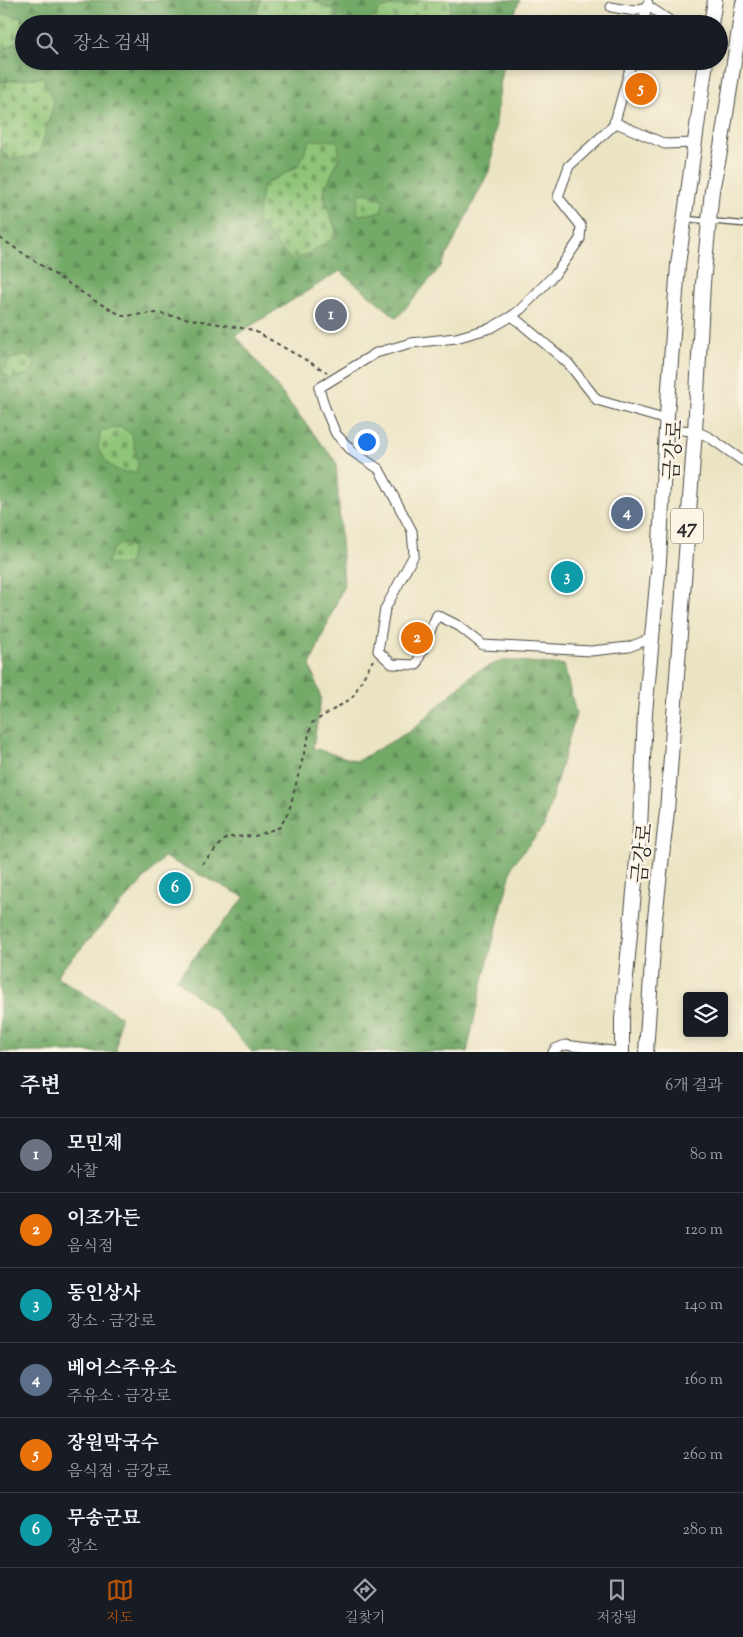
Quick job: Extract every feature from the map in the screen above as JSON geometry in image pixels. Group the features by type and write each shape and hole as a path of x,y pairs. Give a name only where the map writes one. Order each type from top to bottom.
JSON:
{"main road":[{"path":"712,15 715,0"},
{"name":"금강로","path":"646,1052 655,918 666,811 695,431 703,283 712,190 721,147 743,3"},
{"name":"금강로","path":"621,1052 622,1019 640,829 645,713 659,562 678,265 705,70"}],"street":[{"path":"611,6 634,11 648,3 663,15"},
{"path":"629,70 614,125 569,166 558,197 581,226 580,240 557,272 512,316 491,328 456,338 411,343 376,353 319,388 324,408 336,434 353,452 379,469 412,531 414,555 385,609 378,652 392,664 416,664 436,615 459,626 483,645 591,651 629,647 652,638"},
{"path":"614,122 665,144 695,143"},
{"path":"512,316 568,363 597,400 667,424 695,431 709,437 743,461"},
{"path":"553,1052 555,1049 565,1045 621,1052"}],"lane":[{"path":"684,219 743,224"}],"path":[{"path":"0,238 95,301 123,316 156,313 252,330 336,377"},
{"path":"202,864 226,837 255,836 280,827 289,811 312,723 352,698 378,652"}],"green space":[{"path":"0,0 261,0 256,15 0,14"},
{"path":"261,0 313,0 338,13 337,15 256,15"},
{"path":"313,0 418,0 416,4 383,7 375,15 337,15 338,13"},
{"path":"418,0 451,0 450,15 375,15 383,7 416,4"},
{"path":"451,0 520,0 514,15 450,15"},
{"path":"0,14 15,16 15,43 0,52"},
{"path":"15,43 15,70 502,70 491,167 442,265 397,318 340,271 236,335 336,462 344,585 310,665 321,698 313,748 357,761 412,730 474,673 503,660 564,665 576,714 544,826 513,864 483,980 467,1052 252,1052 214,1010 176,979 245,897 164,857 56,976 120,1016 116,1052 0,1052 0,148 12,160 42,77 0,82 0,52","holes":["339,158 323,194 338,236 264,185 299,166"]},
{"path":"43,77 54,103 39,154 12,160 0,148 0,82"},
{"path":"310,140 338,141 339,158 323,194 338,236 293,262 257,221 263,185 299,166"},
{"path":"367,193 384,200 381,212 357,215 359,194"},
{"path":"28,356 35,366 28,374 11,379 1,370 14,357"},
{"path":"121,427 132,435 138,465 136,472 121,472 108,464 98,448 101,431"},
{"path":"125,541 132,549 128,566 107,563 112,550"}],"place":[{"name":"장원막국수","path":"641,89"},
{"name":"모민제","path":"331,315"},
{"name":"베어스주유소","path":"627,513"},
{"name":"동인상사","path":"567,577"},
{"name":"이조가든","path":"417,638"},
{"name":"무송군묘","path":"175,888"}]}
